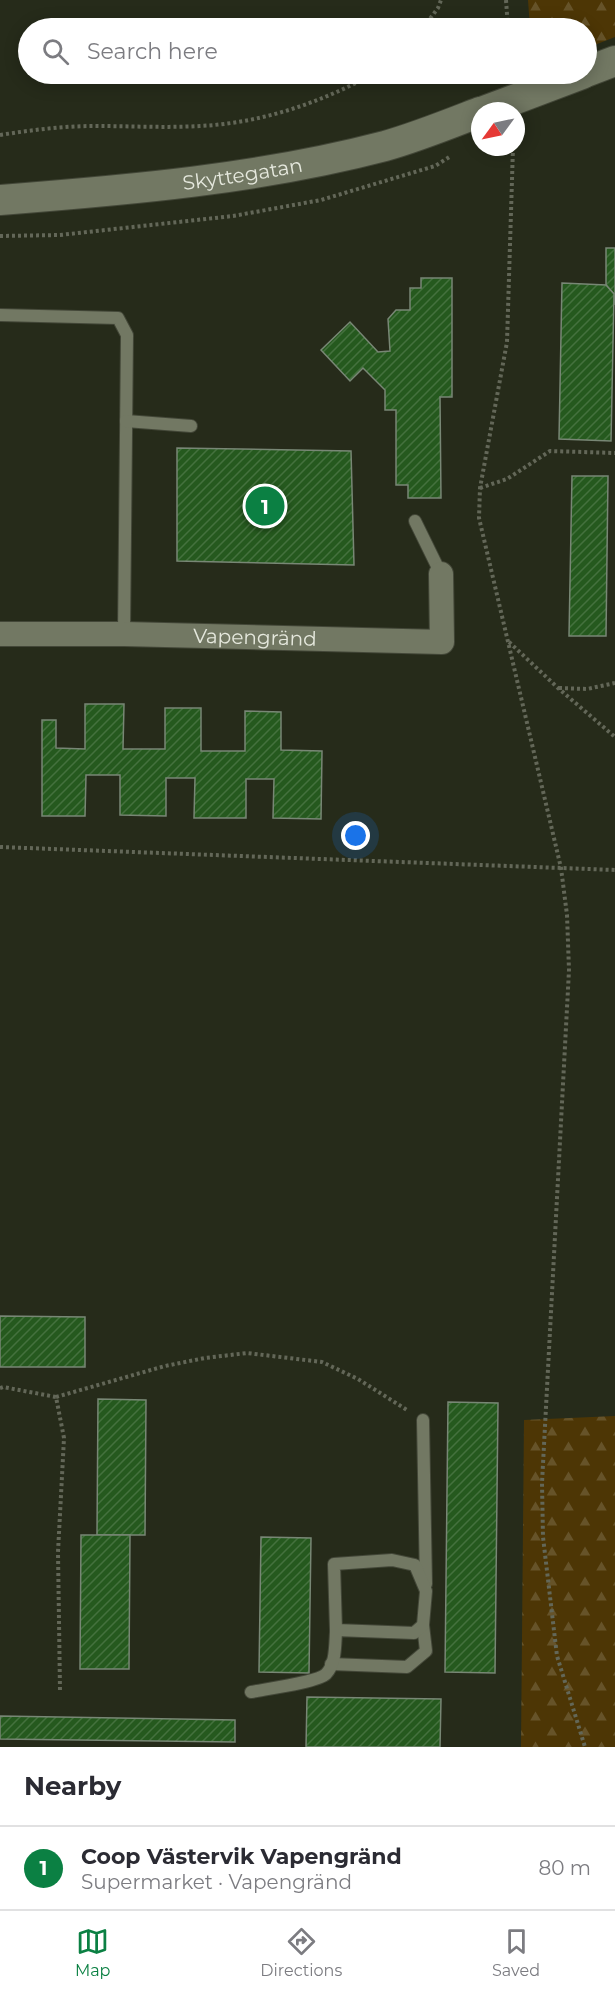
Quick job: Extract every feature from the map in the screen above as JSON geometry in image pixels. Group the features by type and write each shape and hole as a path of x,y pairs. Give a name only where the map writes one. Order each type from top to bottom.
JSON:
{"street":[{"path":"597,68 615,61"},
{"name":"Skyttegatan","path":"508,102 556,84"},
{"name":"Skyttegatan","path":"0,200 110,192 221,179 386,145 471,116"},
{"name":"Vapengränd","path":"0,634 124,634 442,642 441,574"}],"lane":[{"path":"0,315 118,318 127,335 124,634"},
{"path":"126,421 191,426"},
{"path":"416,521 441,574"},
{"path":"331,1664 407,1667 426,1651 423,1625 426,1591 423,1420"},
{"path":"251,1692 305,1682 326,1674 333,1659 336,1630 334,1564 392,1560 415,1565 426,1591"},
{"path":"336,1630 414,1633 423,1625"}],"path":[{"path":"430,18 441,0"},
{"path":"506,0 507,18"},
{"path":"0,135 44,128 202,126 247,120 307,105 352,84"},
{"path":"513,156 507,342 480,488 479,518 561,867 567,915 569,970 542,1483 543,1537 556,1656 585,1747"},
{"path":"480,488 507,479 550,451 615,453"},
{"path":"508,641 615,737"},
{"path":"558,688 587,689 615,683"},
{"path":"0,847 615,870"},
{"path":"0,1388 56,1397 165,1366 247,1353 322,1362 358,1379 423,1420"},
{"path":"56,1397 64,1438 58,1552 60,1690"}],"green space":[{"path":"528,0 615,0 615,37 597,44 597,18 529,18"},
{"path":"615,1416 615,1747 521,1747 524,1420"}],"building":[{"path":"606,248 615,248 615,305 614,294 606,285"},
{"path":"421,278 452,278 452,397 440,397 441,498 408,498 408,485 396,485 396,410 385,410 385,390 363,368 350,381 321,350 350,322 378,352 390,351 388,319 396,310 410,310 410,288 421,288"},
{"path":"562,283 606,285 614,294 611,441 559,439"},
{"path":"177,448 351,451 354,565 177,561"},
{"path":"572,476 608,476 606,636 569,636"},
{"path":"85,704 124,704 123,749 165,749 165,708 201,708 201,751 245,751 245,711 281,712 281,750 322,751 321,819 273,818 274,779 246,779 246,818 194,818 195,778 166,778 166,816 120,815 120,775 86,775 85,816 42,816 42,720 56,720 56,748 85,749"},
{"path":"0,1316 85,1317 85,1367 0,1367"},
{"path":"98,1399 146,1400 145,1535 97,1535"},
{"path":"448,1402 498,1403 495,1673 445,1672"},
{"path":"81,1535 130,1535 129,1669 80,1669"},
{"path":"261,1537 311,1538 309,1673 259,1672"},
{"path":"307,1697 441,1699 440,1747 306,1747"},
{"path":"0,1716 235,1720 235,1742 0,1739"}],"place":[{"name":"Coop Västervik Vapengränd","path":"265,506"}]}
